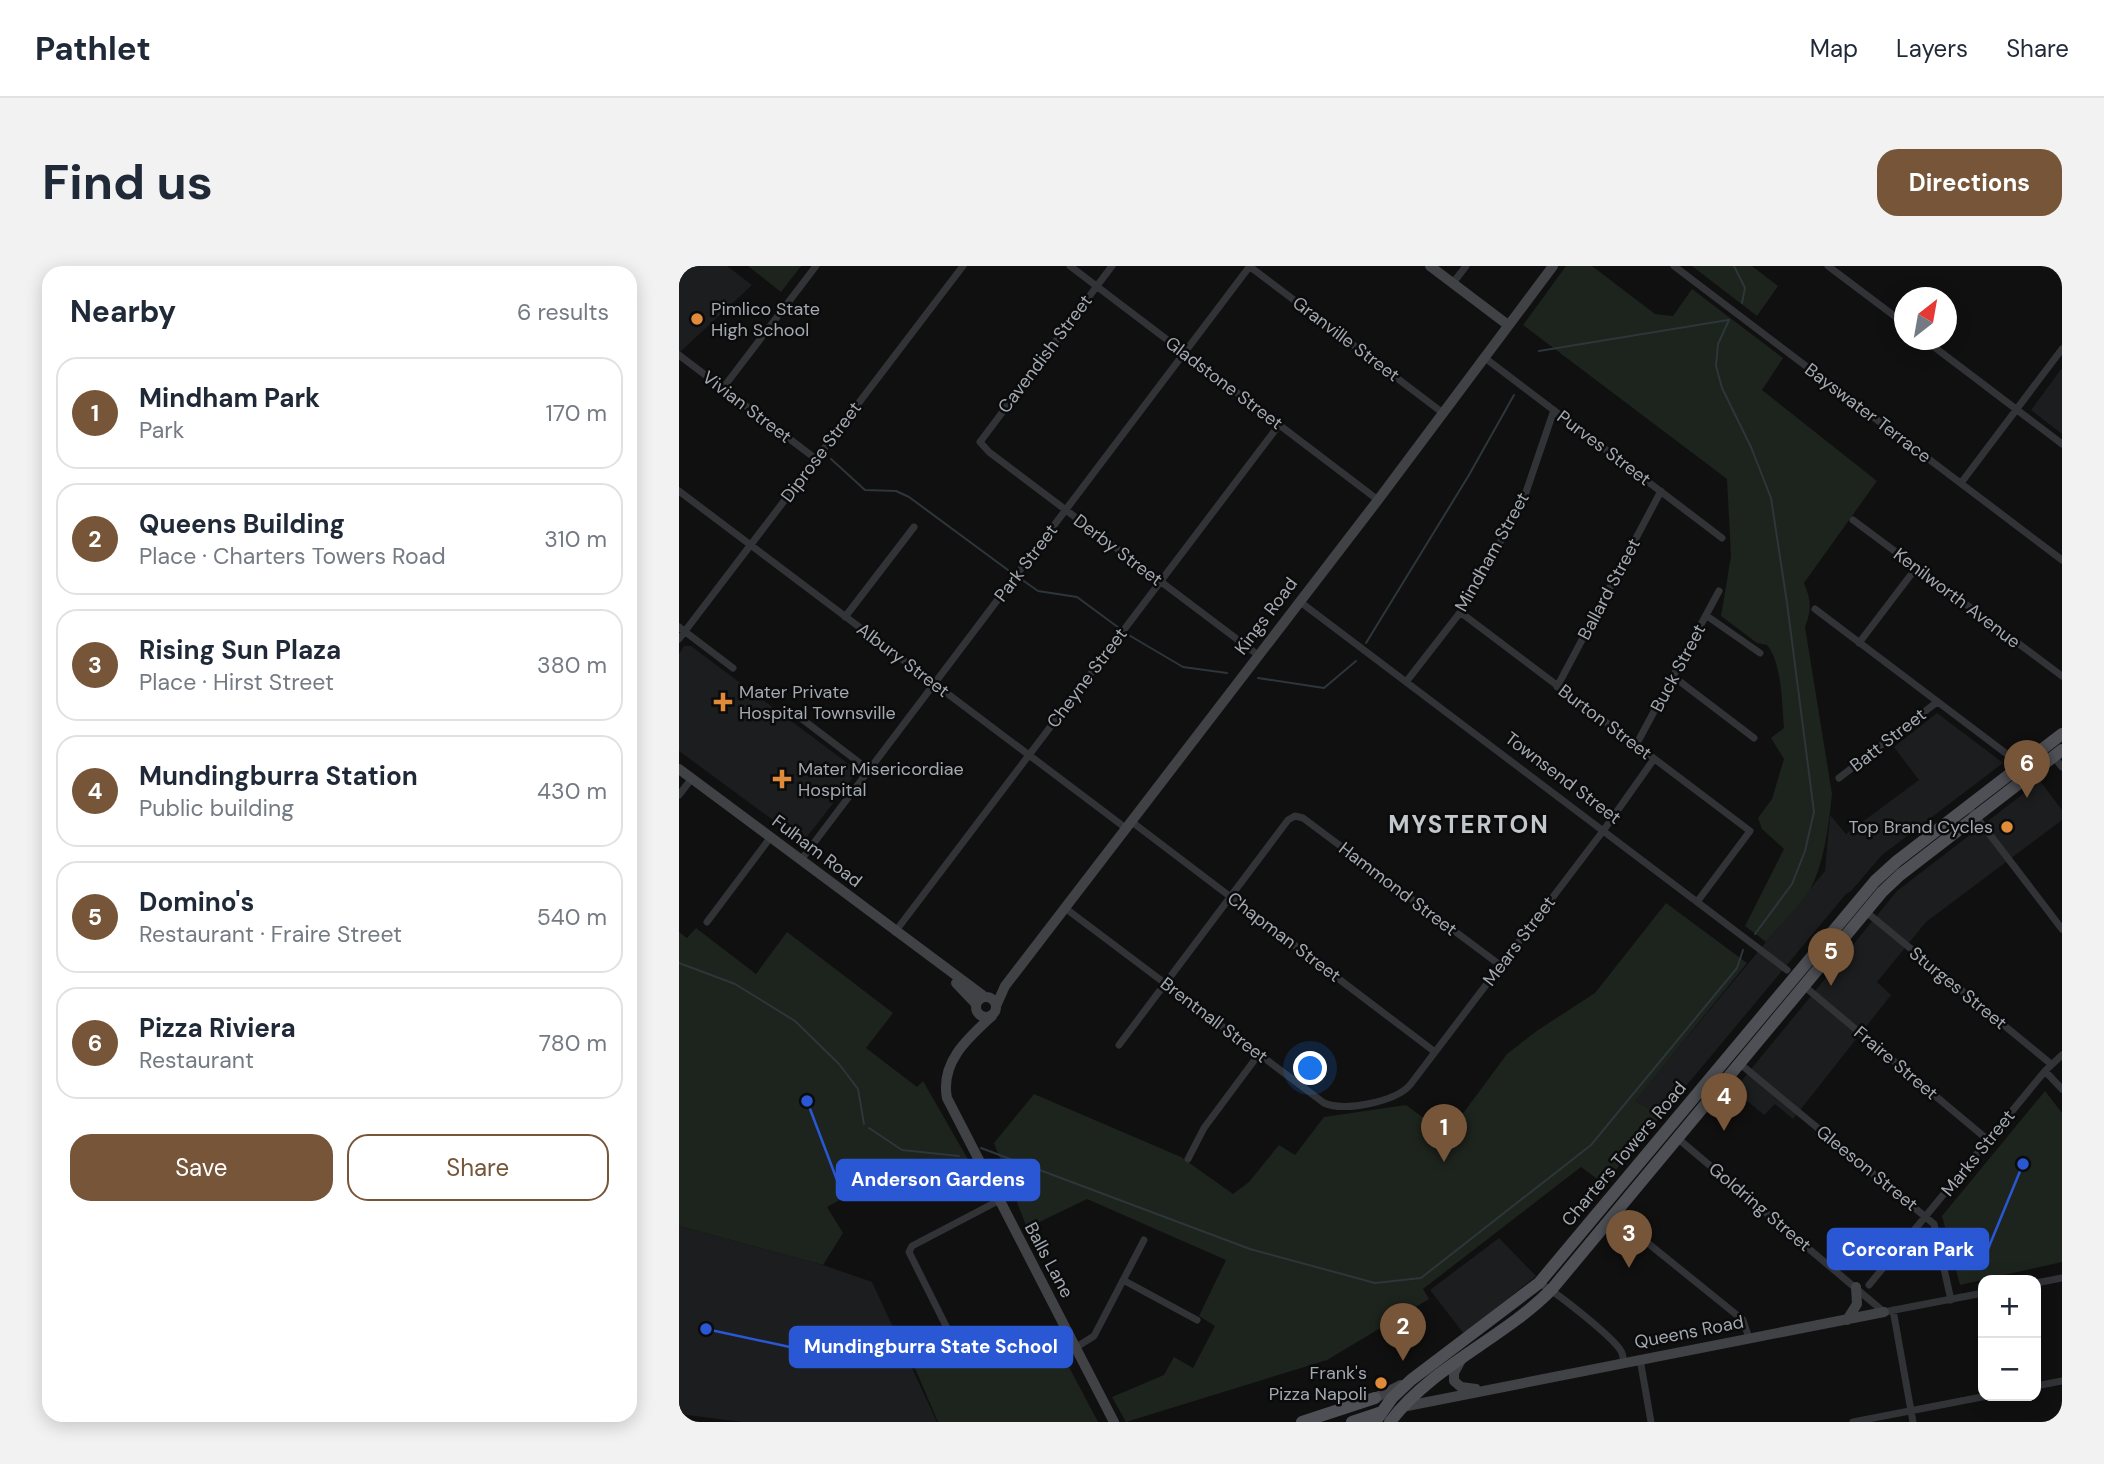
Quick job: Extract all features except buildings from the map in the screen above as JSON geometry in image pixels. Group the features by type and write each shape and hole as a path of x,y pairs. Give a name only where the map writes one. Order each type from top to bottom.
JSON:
{"main road":[{"path":"1430,266 1508,325"},
{"name":"Kings Road","path":"986,1005 1005,986 1130,826 1553,266"},
{"name":"Charters Towers Road","path":"1402,1407 1521,1317 1552,1289 1672,1133 1875,881 1897,861 1972,811 2026,770 2062,734"},
{"name":"Charters Towers Road","path":"2026,770 2058,753"},
{"name":"Fulham Road","path":"679,769 934,961 986,1005"},
{"name":"Charters Towers Road","path":"1382,1419 1411,1380 1539,1283 1672,1133 1739,1063 1795,978 1900,875 1972,811"},
{"name":"Balls Lane","path":"968,1038 986,1005"},
{"name":"Balls Lane","path":"986,1005 946,1072 945,1090 949,1104 1114,1422"},
{"path":"1847,1320 1857,1304 1856,1287"},
{"name":"Queens Road","path":"1402,1407 1889,1311"},
{"path":"1461,1360 1454,1373 1455,1383 1466,1388 1493,1390"},
{"path":"1302,1422 1375,1398 1411,1380"},
{"path":"1352,1422 1382,1419 1402,1407"}],"street":[{"path":"723,388 816,266"},
{"name":"Diprose Street","path":"679,639 682,629 751,545 963,266"},
{"name":"Gladstone Street","path":"1070,266 1378,500"},
{"name":"Cavendish Street","path":"980,442 1112,266"},
{"name":"Park Street","path":"801,860 1250,266"},
{"name":"Granville Street","path":"1250,266 1443,413"},
{"path":"1453,284 1466,266"},
{"name":"Bayswater Terrace","path":"1674,266 2062,559"},
{"path":"1828,266 1894,316"},
{"path":"2058,266 2062,269"},
{"path":"1961,483 2062,349"},
{"path":"1938,350 2062,443"},
{"name":"Vivian Street","path":"679,355 816,459"},
{"name":"Purves Street","path":"1485,358 1722,538"},
{"name":"Mindham Street","path":"1406,682 1469,601 1525,495 1554,410"},
{"name":"Cheyne Street","path":"895,932 1279,425"},
{"name":"Derby Street","path":"980,442 989,452 1258,655"},
{"name":"Albury Street","path":"679,491 1029,755 1130,826"},
{"name":"Ballard Street","path":"1557,687 1661,491"},
{"name":"Kenilworth Avenue","path":"1853,520 2062,676"},
{"path":"845,617 915,527"},
{"path":"1859,643 1916,568"},
{"name":"Buck Street","path":"1636,745 1719,591"},
{"name":"Townsend Street","path":"1299,601 1795,978"},
{"path":"1815,609 2026,770"},
{"name":"Burton Street","path":"1460,612 1750,831 1697,902"},
{"path":"1706,616 1760,653"},
{"path":"682,629 733,668"},
{"path":"1674,677 1754,738"},
{"name":"Batt Street","path":"1839,778 1937,702"},
{"path":"802,719 869,770"},
{"path":"2058,753 2062,767"},
{"name":"Mears Street","path":"1435,1052 1603,831 1654,759"},
{"path":"679,795 692,778"},
{"path":"1972,811 2062,929"},
{"name":"Hammond Street","path":"1230,897 1288,820 1295,816 1303,818 1500,965"},
{"name":"Chapman Street","path":"1130,826 1230,897 1435,1052"},
{"path":"707,922 770,838"},
{"path":"1119,1045 1230,897"},
{"name":"Brentnall Street","path":"1065,908 1324,1103 1338,1107 1388,1099 1401,1094 1435,1052"},
{"name":"Sturges Street","path":"1865,911 2051,1064"},
{"name":"Fraire Street","path":"1795,978 1988,1140"},
{"path":"1188,1159 1204,1128 1259,1055"},
{"name":"Marks Street","path":"1868,1285 2045,1071 2062,1055"},
{"name":"Gleeson Street","path":"1739,1063 1934,1224 1951,1300"},
{"path":"2045,1071 2062,1088"},
{"name":"Goldring Street","path":"1672,1133 1856,1287 1889,1311"},
{"path":"998,1201 912,1246 909,1252 951,1336 1021,1351 1064,1327"},
{"path":"1612,1214 1743,1320 1749,1338"},
{"path":"1075,1348 1094,1336 1144,1240"},
{"path":"2041,1282 2062,1278"},
{"path":"1123,1280 1197,1320"},
{"path":"1539,1283 1552,1289 1613,1341 1622,1352 1624,1362"},
{"name":"Queens Road","path":"1889,1311 1978,1294"},
{"path":"1889,1311 1913,1422"},
{"path":"1640,1359 1651,1422"},
{"path":"2041,1385 2062,1381"},
{"path":"1853,1422 1978,1398"}],"shaded area":[{"name":"Pimlico State High School","path":"679,266 727,266 752,285 679,353"},
{"path":"748,266 801,266 781,292"},
{"path":"1566,266 1592,266 1655,314 1673,316 1692,289 1783,358 1762,390 1877,481 1804,583 1810,605 1805,627 1832,794 1819,870 1809,891 1766,942 1745,926 1784,849 1762,829 1758,818 1772,799 1784,759 1771,738 1784,728 1782,696 1776,662 1767,645 1757,643 1721,616 1731,556 1727,479 1523,325"},
{"path":"1692,266 1752,266 1778,286 1757,316"},
{"path":"2062,368 2062,434 2031,410"},
{"name":"Mater Private Hospital Townsville","path":"684,646 691,646 858,771 803,842 679,751 679,654"},
{"path":"1937,713 2003,763 1882,855 1846,894 1661,1116 1634,1101 1825,871 1830,815 1846,834 1919,780 1894,747"},
{"path":"2040,781 2062,810 2062,820 1926,922 1877,982 1891,995 1793,1119 1775,1104 1764,1115 1734,1090 1897,891"},
{"path":"1666,903 1747,963 1635,1101 1661,1116 1604,1184 1581,1167 1423,1289 1429,1299 1327,1360 1126,1422 1112,1397 1164,1375 1174,1357 1193,1368 1215,1326 1199,1316 1226,1260 1087,1199 1027,1228 994,1143 1034,1094 1181,1157 1233,1194 1249,1182 1279,1145 1295,1155 1324,1117 1406,1105 1447,1135 1507,1054 1595,993"},
{"path":"696,928 756,974 787,932 893,1013 866,1048 917,1087 923,1081 977,1175 880,1178 827,1207 843,1233 823,1265 679,1226 679,932 687,938"},
{"path":"2045,1091 2062,1113 2062,1262 2004,1275 1978,1275 1978,1281 1960,1285 1942,1216"},
{"path":"679,1226 823,1265 872,1282 937,1422 743,1422 679,1414"},
{"path":"1499,1238 1536,1276 1464,1334 1430,1290"},
{"path":"952,1343 1022,1358 1051,1343 1058,1346 1098,1422 938,1422 914,1366"}],"waterway":[{"path":"1734,266 1745,288 1742,303"},
{"path":"1539,351 1728,320"},
{"path":"1729,320 1718,344 1716,366 1722,388 1751,447 1771,498 1814,812 1805,851 1792,884 1755,934"},
{"path":"1366,643 1469,475 1514,395"},
{"path":"831,459 865,490 896,491 909,497 1012,573"},
{"path":"1021,579 1038,591 1077,597 1119,628"},
{"path":"1127,634 1183,667 1227,673"},
{"path":"1258,678 1324,688 1356,661"},
{"path":"981,1148 1250,1249 1375,1283 1421,1278 1591,1145 1737,968 1743,950"},
{"path":"679,963 735,984 795,1021 839,1064 858,1089 864,1124"},
{"path":"869,1128 902,1150 959,1156"}],"place":[{"name":"Pimlico State High School","path":"697,319"},
{"name":"Mater Private Hospital Townsville","path":"723,702"},
{"name":"Mater Misericordiae Hospital","path":"782,779"},
{"name":"Pizza Riviera","path":"2027,798"},
{"name":"Top Brand Cycles","path":"2007,827"},
{"name":"Domino's","path":"1831,986"},
{"name":"Anderson Gardens","path":"807,1101"},
{"name":"Mundingburra Station","path":"1724,1131"},
{"name":"Mindham Park","path":"1444,1162"},
{"name":"Corcoran Park","path":"2023,1164"},
{"name":"Rising Sun Plaza","path":"1629,1268"},
{"name":"Mundingburra State School","path":"706,1329"},
{"name":"Queens Building","path":"1403,1361"},
{"name":"Frank's Pizza Napoli","path":"1381,1383"}],"district":[{"name":"MYSTERTON","path":"1469,825"}]}
